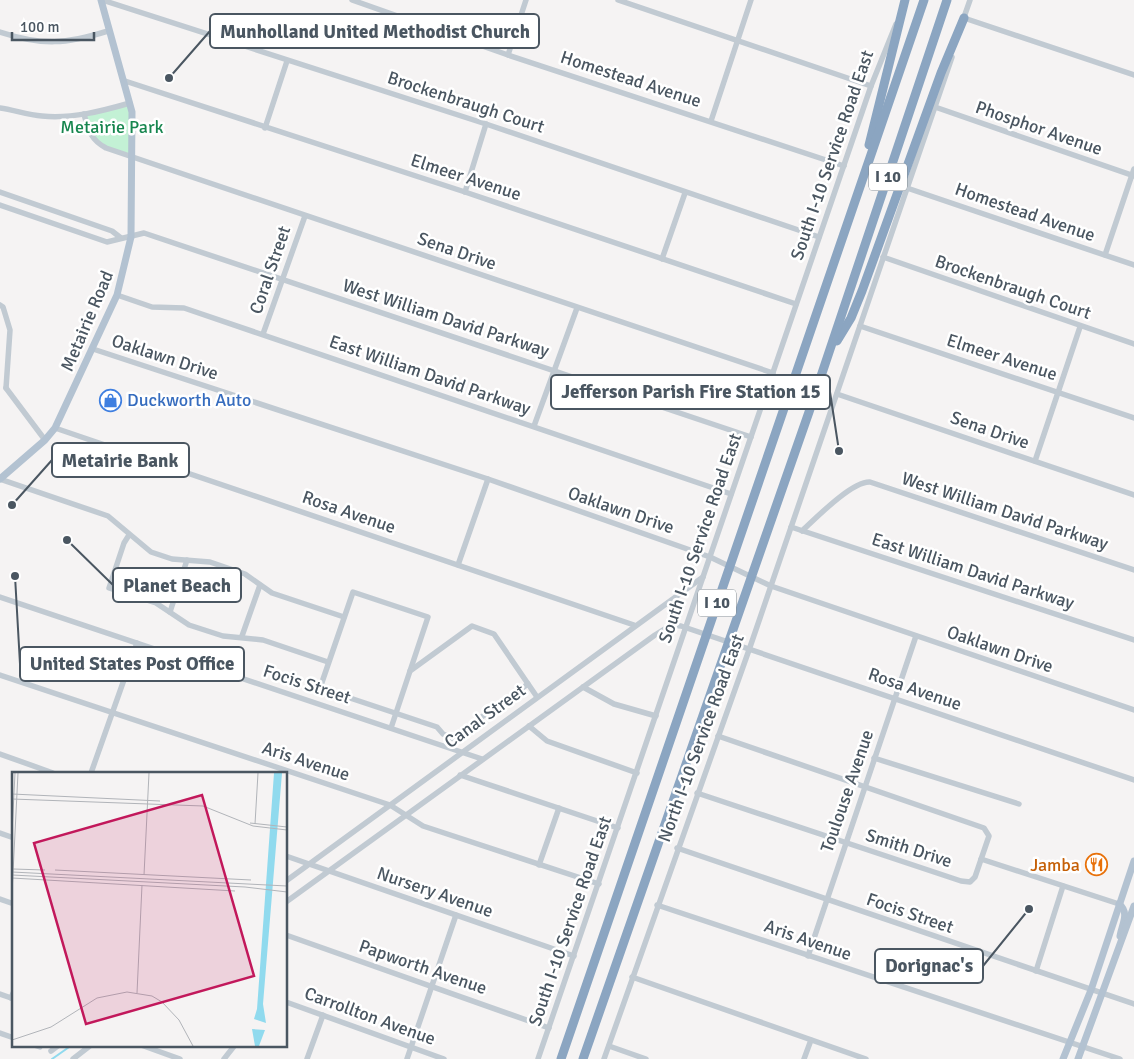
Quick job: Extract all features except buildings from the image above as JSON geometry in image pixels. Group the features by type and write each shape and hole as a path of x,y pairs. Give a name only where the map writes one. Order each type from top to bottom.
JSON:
{"highway":[{"path":"851,213 905,0"},
{"name":"I 10","path":"561,1059 924,0"},
{"name":"I 10","path":"584,1059 805,425 947,0"},
{"path":"829,354 851,318 862,292 941,73 964,18"}],"main road":[{"name":"Metairie Road","path":"0,479 45,440 55,428 117,296 131,237 132,156 130,103 108,31 101,0"},
{"path":"1063,1059 1091,990 1134,860"},
{"path":"1118,954 1126,914 1125,909 1119,904"},
{"path":"1078,1059 1104,994 1134,906"}],"street":[{"name":"Brockenbraugh Court","path":"101,0 486,124 819,237"},
{"name":"Homestead Avenue","path":"352,0 508,55 844,166"},
{"path":"508,55 526,0"},
{"path":"618,0 871,86"},
{"path":"711,121 751,0"},
{"name":"South I-10 Service Road East","path":"538,1059 871,86 905,0"},
{"name":"North I-10 Service Road East","path":"604,1059 677,848 749,650 970,0"},
{"path":"964,18 1134,75"},
{"path":"0,32 34,41 56,42 75,41 108,31"},
{"path":"264,128 287,61"},
{"name":"Elmeer Avenue","path":"125,82 465,192 796,304"},
{"path":"0,108 42,116 84,114 130,103"},
{"name":"Phosphor Avenue","path":"935,107 1133,176"},
{"name":"Sena Drive","path":"84,114 88,132 98,143 132,156 772,373"},
{"path":"465,192 486,124"},
{"path":"1105,255 1134,169"},
{"name":"Homestead Avenue","path":"907,188 1134,264"},
{"path":"0,192 112,231 121,238"},
{"path":"662,259 685,193"},
{"name":"West William David Parkway","path":"0,204 107,242 144,233 751,436"},
{"name":"Coral Street","path":"263,334 305,216"},
{"name":"Brockenbraugh Court","path":"883,257 1080,327 1134,344"},
{"name":"East William David Parkway","path":"117,296 152,307 184,308 731,494"},
{"path":"0,306 3,307 10,330 3,389 45,440"},
{"path":"534,426 577,308"},
{"name":"Elmeer Avenue","path":"860,326 1134,418"},
{"path":"1035,461 1080,327"},
{"name":"Oaklawn Drive","path":"93,349 488,479 710,557 771,586 1134,710"},
{"name":"Sena Drive","path":"837,394 1134,495"},
{"name":"Rosa Avenue","path":"55,428 634,625"},
{"path":"0,479 108,516 151,552 187,560 210,562 245,574 260,586 289,599 344,617"},
{"path":"458,565 488,479"},
{"name":"West William David Parkway","path":"802,530 838,499 867,482 1134,570"},
{"path":"791,527 802,530"},
{"name":"East William David Parkway","path":"802,530 1134,640"},
{"path":"129,535 124,543 109,588 156,603 189,624 223,636 242,636 263,640 328,662"},
{"path":"170,612 187,560"},
{"name":"Canal Street","path":"288,880 634,625 703,577"},
{"path":"242,636 260,586"},
{"path":"392,728 396,714 428,617 353,592 320,688 396,714 437,727 447,737 456,737 528,684"},
{"name":"Focis Street","path":"0,597 482,759"},
{"path":"410,672 472,626 494,634 537,697"},
{"name":"Canal Street","path":"288,901 663,629 671,626 686,628"},
{"name":"Rosa Avenue","path":"686,628 1134,780"},
{"name":"Toulouse Avenue","path":"808,956 916,636"},
{"path":"91,772 137,643"},
{"name":"Aris Avenue","path":"0,675 390,805 424,826 599,884"},
{"path":"583,687 614,704 656,716"},
{"path":"528,726 547,741 637,773"},
{"path":"718,736 984,828 989,836 981,859 1119,904"},
{"path":"0,754 50,772"},
{"path":"874,758 1019,804"},
{"path":"460,775 618,828"},
{"name":"Smith Drive","path":"697,793 961,881 970,882 976,877 981,859"},
{"path":"539,864 558,808"},
{"path":"0,833 12,837"},
{"name":"Focis Street","path":"677,848 1134,1004"},
{"name":"Nursery Avenue","path":"288,857 574,956"},
{"path":"1036,971 1063,886"},
{"path":"0,899 12,903"},
{"name":"Aris Avenue","path":"657,905 1070,1044 1120,1059"},
{"path":"407,1059 456,915"},
{"name":"Papworth Avenue","path":"288,936 549,1028"},
{"path":"632,977 866,1059"},
{"path":"0,994 12,999"},
{"name":"Carrollton Avenue","path":"288,1003 444,1059"},
{"path":"307,1059 323,1016"},
{"path":"804,1059 811,1040"},
{"path":"51,1051 58,1046"},
{"path":"73,1059 91,1046"},
{"path":"145,1046 180,1059"},
{"path":"224,1059 233,1046"},
{"path":"609,1046 646,1059"}],"green space":[{"name":"Metairie Park","path":"130,103 132,156 101,143 91,132 84,114"}],"waterway":[{"path":"52,1059 71,1046"}],"place":[{"name":"Munholland United Methodist Church","path":"169,78"},
{"name":"Duckworth Auto","path":"111,400"},
{"name":"Jefferson Parish Fire Station 15","path":"839,451"},
{"name":"Metairie Bank","path":"12,505"},
{"name":"Planet Beach","path":"67,540"},
{"name":"United States Post Office","path":"15,576"},
{"name":"Jamba","path":"1096,865"},
{"name":"Dorignac's","path":"1029,909"}]}
